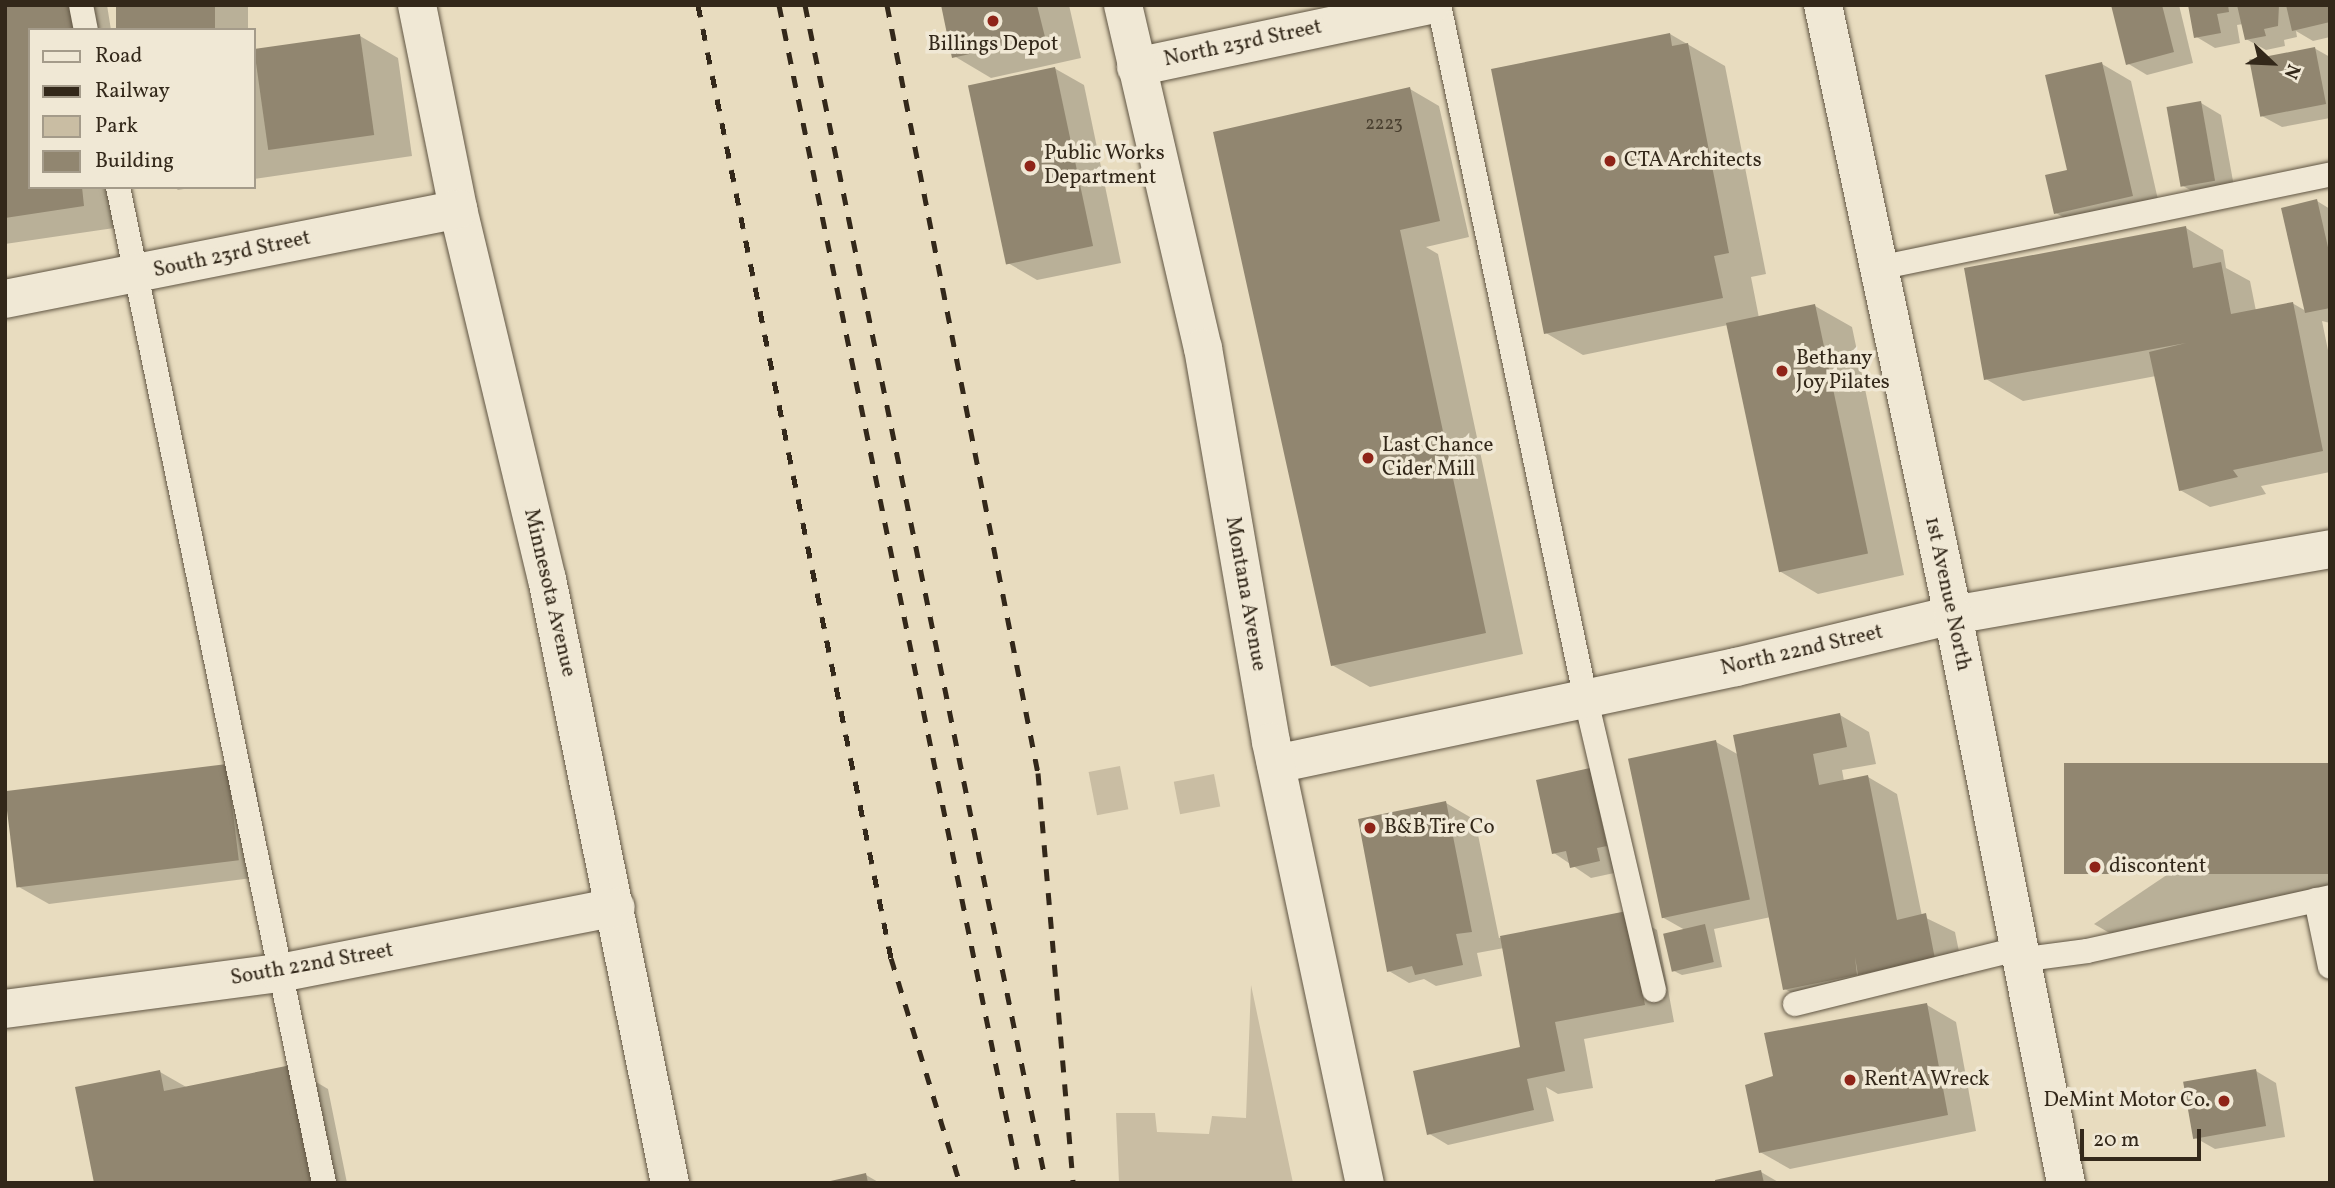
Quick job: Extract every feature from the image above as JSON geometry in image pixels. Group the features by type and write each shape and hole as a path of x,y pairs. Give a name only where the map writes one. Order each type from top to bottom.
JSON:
{"street":[{"name":"Minnesota Avenue","path":"417,5 458,209 547,579 617,907 670,1183"},
{"name":"Montana Avenue","path":"1122,5 1203,348 1276,764 1366,1183"},
{"name":"North 23rd Street","path":"1136,66 1431,5"},
{"name":"1st Avenue North","path":"1823,5 1953,615 2018,954 2066,1183"},
{"name":"South 23rd Street","path":"5,299 458,209"},
{"name":"North 22nd Street","path":"1276,764 1586,700 1953,615 2330,549"},
{"name":"South 22nd Street","path":"5,1009 280,973 617,907"}],"lane":[{"path":"81,5 86,28"},
{"path":"1439,5 1586,700 1654,990"},
{"path":"1878,268 2330,174"},
{"path":"118,189 324,1183"},
{"path":"1795,1004 2018,954 2087,951 2323,899 2330,967"}],"green space":[{"path":"1120,766 1128,809 1097,815 1089,772"},
{"path":"1214,774 1220,806 1180,814 1174,782"},
{"path":"1251,985 1293,1183 1119,1183 1116,1113 1155,1113 1157,1132 1209,1134 1212,1116 1246,1118"}],"building":[{"path":"5,5 74,5 77,28 28,28 28,189 82,189 84,206 5,218"},
{"path":"116,5 215,5 215,28 116,28"},
{"name":"Billings Depot","path":"941,5 1037,5 1045,37 952,58"},
{"path":"2111,5 2162,5 2174,52 2126,65"},
{"path":"2188,5 2228,5 2229,12 2217,14 2221,33 2194,38"},
{"path":"2237,5 2279,5 2278,26 2264,29 2266,36 2245,40"},
{"path":"2286,5 2330,5 2330,22 2292,31"},
{"name":"CTA Architects","path":"1670,33 1672,46 1688,43 1729,253 1714,256 1723,298 1544,334 1491,69"},
{"path":"360,34 374,135 268,150 256,49"},
{"path":"2315,47 2326,104 2260,117 2249,60"},
{"path":"2102,62 2133,196 2054,214 2045,175 2067,170 2045,75"},
{"name":"Public Works Department","path":"1055,67 1093,246 1006,265 968,86"},
{"name":"Last Chance Cider Mill","path":"1410,87 1440,221 1400,230 1486,633 1331,666 1213,132"},
{"path":"2201,101 2215,181 2181,187 2167,107"},
{"path":"2317,199 2330,256 2330,308 2305,313 2281,208"},
{"path":"2186,226 2193,268 2221,262 2231,314 2293,302 2323,451 2233,470 2238,477 2179,491 2149,352 2186,343 1984,380 1964,268"},
{"path":"1815,304 1868,553 1779,572 1726,323"},
{"path":"1840,713 1847,747 1813,754 1819,785 1868,775 1897,920 1926,913 1935,959 1858,975 1855,957 1857,975 1783,990 1733,735"},
{"path":"1716,740 1750,899 1662,918 1628,759"},
{"path":"2064,763 2330,763 2330,874 2064,874"},
{"path":"227,764 239,860 16,888 5,791"},
{"path":"1590,768 1607,846 1597,848 1600,861 1570,868 1566,851 1552,854 1536,780"},
{"path":"1446,801 1472,932 1456,934 1463,965 1415,975 1412,966 1387,972 1358,819"},
{"path":"1627,911 1645,1005 1555,1022 1565,1071 1527,1079 1534,1110 1427,1135 1413,1071 1520,1047 1500,936"},
{"path":"1705,924 1714,962 1672,972 1663,934"},
{"name":"Rent A Wreck","path":"1927,1003 1948,1115 1759,1153 1745,1085 1773,1076 1764,1033"},
{"path":"291,1065 314,1183 94,1183 75,1087 160,1070 164,1091"},
{"path":"2256,1069 2266,1126 2193,1139 2183,1082"},
{"path":"1761,1170 1764,1183 1715,1183 1715,1180"},
{"path":"866,1173 868,1183 826,1183 826,1182"}],"railway":[{"path":"698,5 891,958 960,1183"},
{"path":"779,5 1020,1183"},
{"path":"805,5 1046,1183"},
{"path":"887,5 1038,773 1073,1183"}],"place":[{"name":"Billings Depot","path":"993,21"},
{"name":"CTA Architects","path":"1610,161"},
{"name":"Public Works Department","path":"1030,166"},
{"name":"Bethany Joy Pilates","path":"1782,371"},
{"name":"Last Chance Cider Mill","path":"1368,458"},
{"name":"B&B Tire Co","path":"1370,828"},
{"name":"discontent","path":"2095,867"},
{"name":"Rent A Wreck","path":"1850,1080"},
{"name":"DeMint Motor Co.","path":"2224,1101"}]}
